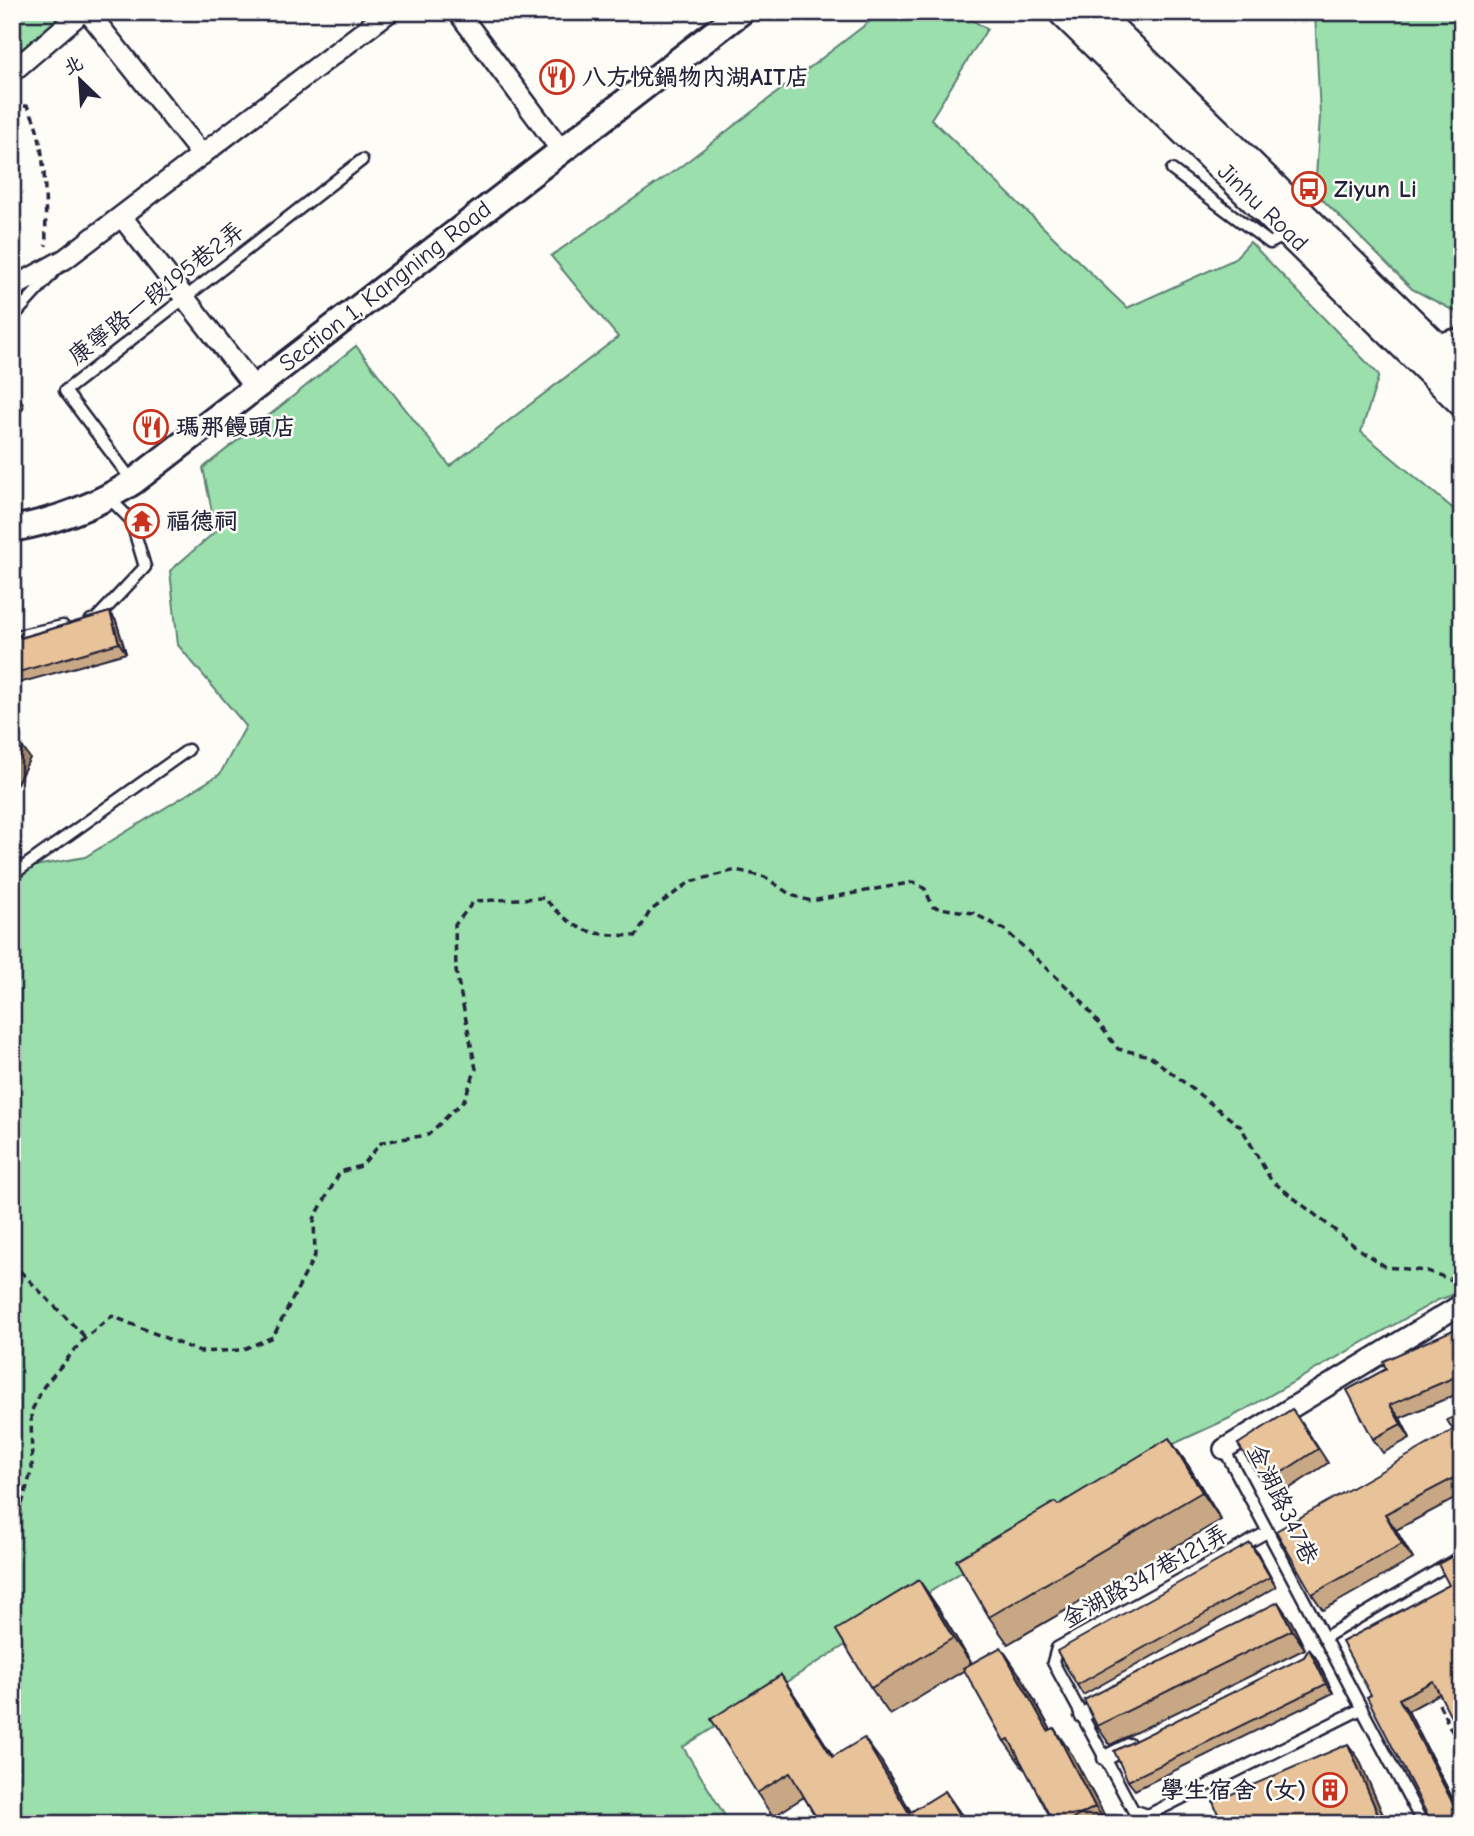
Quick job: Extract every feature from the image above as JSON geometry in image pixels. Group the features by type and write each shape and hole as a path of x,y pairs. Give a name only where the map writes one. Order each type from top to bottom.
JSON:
{"main road":[{"name":"Jinhu Road","path":"1063,12 1290,233 1424,349 1462,372"},
{"name":"Jinhu Road","path":"1094,12 1424,349 1462,402"}],"street":[{"path":"12,72 82,12"},
{"path":"88,12 202,155"},
{"path":"12,288 65,259 389,12"},
{"path":"458,12 561,149"},
{"name":"Section 1, Kangning Road","path":"12,529 43,524 109,498 133,482 741,12"},
{"path":"122,217 254,387"},
{"name":"金湖路347巷","path":"1224,1449 1462,1304"},
{"path":"1082,1715 1120,1697"},
{"path":"1105,1758 1141,1740"}],"lane":[{"name":"康寧路一段195巷2弄","path":"133,482 65,391 362,160"},
{"path":"1172,170 1270,243 1290,233"},
{"path":"12,318 65,259"},
{"path":"1424,349 1453,335 1462,338"},
{"path":"84,622 96,619 145,567 131,520 109,498"},
{"path":"12,637 72,624"},
{"path":"12,875 188,750"},
{"name":"金湖路347巷","path":"1224,1449 1423,1824"},
{"name":"金湖路347巷121弄","path":"1267,1532 1057,1648 1053,1662 1133,1810 1148,1815 1361,1709"},
{"path":"1324,1638 1462,1556"}],"path":[{"path":"12,107 27,106 35,119 42,166 47,270"},
{"path":"12,1539 32,1469 31,1412 44,1386 86,1338 112,1316 200,1352 241,1350 273,1337 315,1255 314,1219 340,1172 361,1166 382,1142 428,1135 464,1100 476,1069 456,971 456,925 474,901 544,898 569,925 598,935 636,936 650,911 690,882 736,870 765,877 791,895 811,901 914,882 925,889 933,906 973,913 1006,930 1080,999 1118,1049 1150,1056 1241,1128 1270,1180 1303,1207 1386,1266 1427,1271 1455,1281 1462,1289"},
{"path":"12,1263 86,1338"},
{"path":"1439,1704 1462,1752"}],"green space":[{"path":"12,12 65,12 12,59"},
{"path":"882,12 958,12 987,29 931,119 1127,308 1233,260 1250,242 1379,375 1361,432 1462,516 1462,1292 1438,1300 1230,1418 1143,1458 683,1747 730,1824 12,1824 12,870 85,857 220,774 246,726 178,645 170,571 216,531 203,468 356,346 450,466 618,337 551,256 680,167"},
{"path":"1315,12 1462,12 1462,315 1412,289 1315,192 1320,116"}],"building":[{"path":"110,612 119,643 12,674 12,637 20,635 21,638"},
{"path":"12,743 23,748 12,770"},
{"path":"1462,1326 1462,1374 1390,1405 1401,1424 1373,1439 1347,1390 1386,1369 1383,1361"},
{"path":"1292,1409 1318,1449 1264,1484 1238,1444"},
{"path":"1462,1413 1462,1474 1385,1514 1402,1544 1312,1594 1276,1531 1453,1430 1447,1420"},
{"path":"1169,1438 1202,1492 989,1617 956,1560 1055,1502 1058,1505"},
{"path":"1250,1543 1270,1577 1077,1685 1057,1651"},
{"path":"1462,1551 1462,1738 1433,1681 1399,1699 1462,1821 1462,1824 1432,1824 1367,1697 1371,1695 1342,1642 1449,1585 1438,1564"},
{"path":"919,1580 953,1638 871,1688 836,1630"},
{"path":"1278,1602 1292,1630 1097,1726 1084,1700"},
{"path":"1001,1647 1048,1731 1054,1728 1095,1807 1063,1824 1054,1824 1009,1739 1004,1741 963,1668"},
{"path":"1309,1649 1326,1684 1128,1781 1114,1751 1304,1657"},
{"path":"781,1675 832,1757 864,1738 909,1813 945,1791 964,1824 820,1824 790,1773 757,1793 711,1719"},
{"name":"學生宿舍 (女)","path":"1348,1744 1382,1824 1222,1824 1213,1802"}],"place":[{"name":"八方悅鍋物內湖AIT店","path":"557,77"},
{"name":"Ziyun Li","path":"1309,189"},
{"name":"瑪那饅頭店","path":"151,427"},
{"name":"福德祠","path":"142,521"},
{"name":"學生宿舍 (女)","path":"1330,1790"}]}
